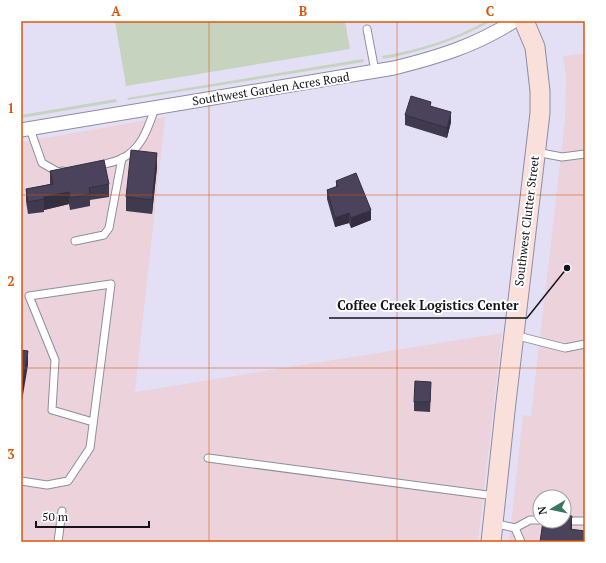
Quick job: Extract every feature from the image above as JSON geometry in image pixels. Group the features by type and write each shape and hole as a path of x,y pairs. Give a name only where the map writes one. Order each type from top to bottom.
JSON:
{"street":[{"name":"Southwest Garden Acres Road","path":"25,129 394,68 440,56 479,41 514,21"},
{"name":"Southwest Clutter Street","path":"491,542 540,113 540,91 535,47 524,21"}],"lane":[{"path":"367,29 375,71"},
{"path":"93,168 122,158 139,144 145,134 155,108"},
{"path":"25,129 42,163 58,172 72,171"},
{"path":"535,152 562,157 585,154"},
{"path":"75,241 104,235 109,228 122,158"},
{"path":"21,481 47,485 68,481 90,448 112,284 29,296 55,360 52,410 93,422"},
{"path":"514,335 566,348 585,344"},
{"path":"208,458 496,497"},
{"path":"58,542 62,511"},
{"path":"493,523 515,528 532,520"},
{"path":"572,521 585,522"},
{"path":"515,528 521,542"}],"shaded area":[{"path":"585,53 585,542 509,542 523,415 531,416 565,120 566,77 563,56"},
{"path":"165,117 135,392 502,333 478,542 21,542 21,142"}],"green space":[{"path":"115,21 345,21 350,49 126,86"},
{"path":"486,21 492,21 466,34 439,44 412,53 383,59 382,56 409,51 436,43"},
{"path":"363,59 364,62 128,100 127,98"},
{"path":"116,99 117,102 21,118 21,115"}],"building":[{"path":"411,96 431,102 430,106 451,112 447,128 405,115"},
{"path":"131,150 157,153 152,200 126,197"},
{"path":"104,160 109,184 89,188 90,194 70,198 69,192 28,202 26,189 53,184 50,171"},
{"path":"356,173 371,210 351,218 349,213 335,218 327,190 338,186 336,181"},
{"path":"21,350 28,351 21,393"},
{"path":"415,381 431,382 430,402 414,402"},
{"path":"542,529 570,529 585,531 585,542 540,542"}],"place":[{"name":"Coffee Creek Logistics Center","path":"567,268"}]}
